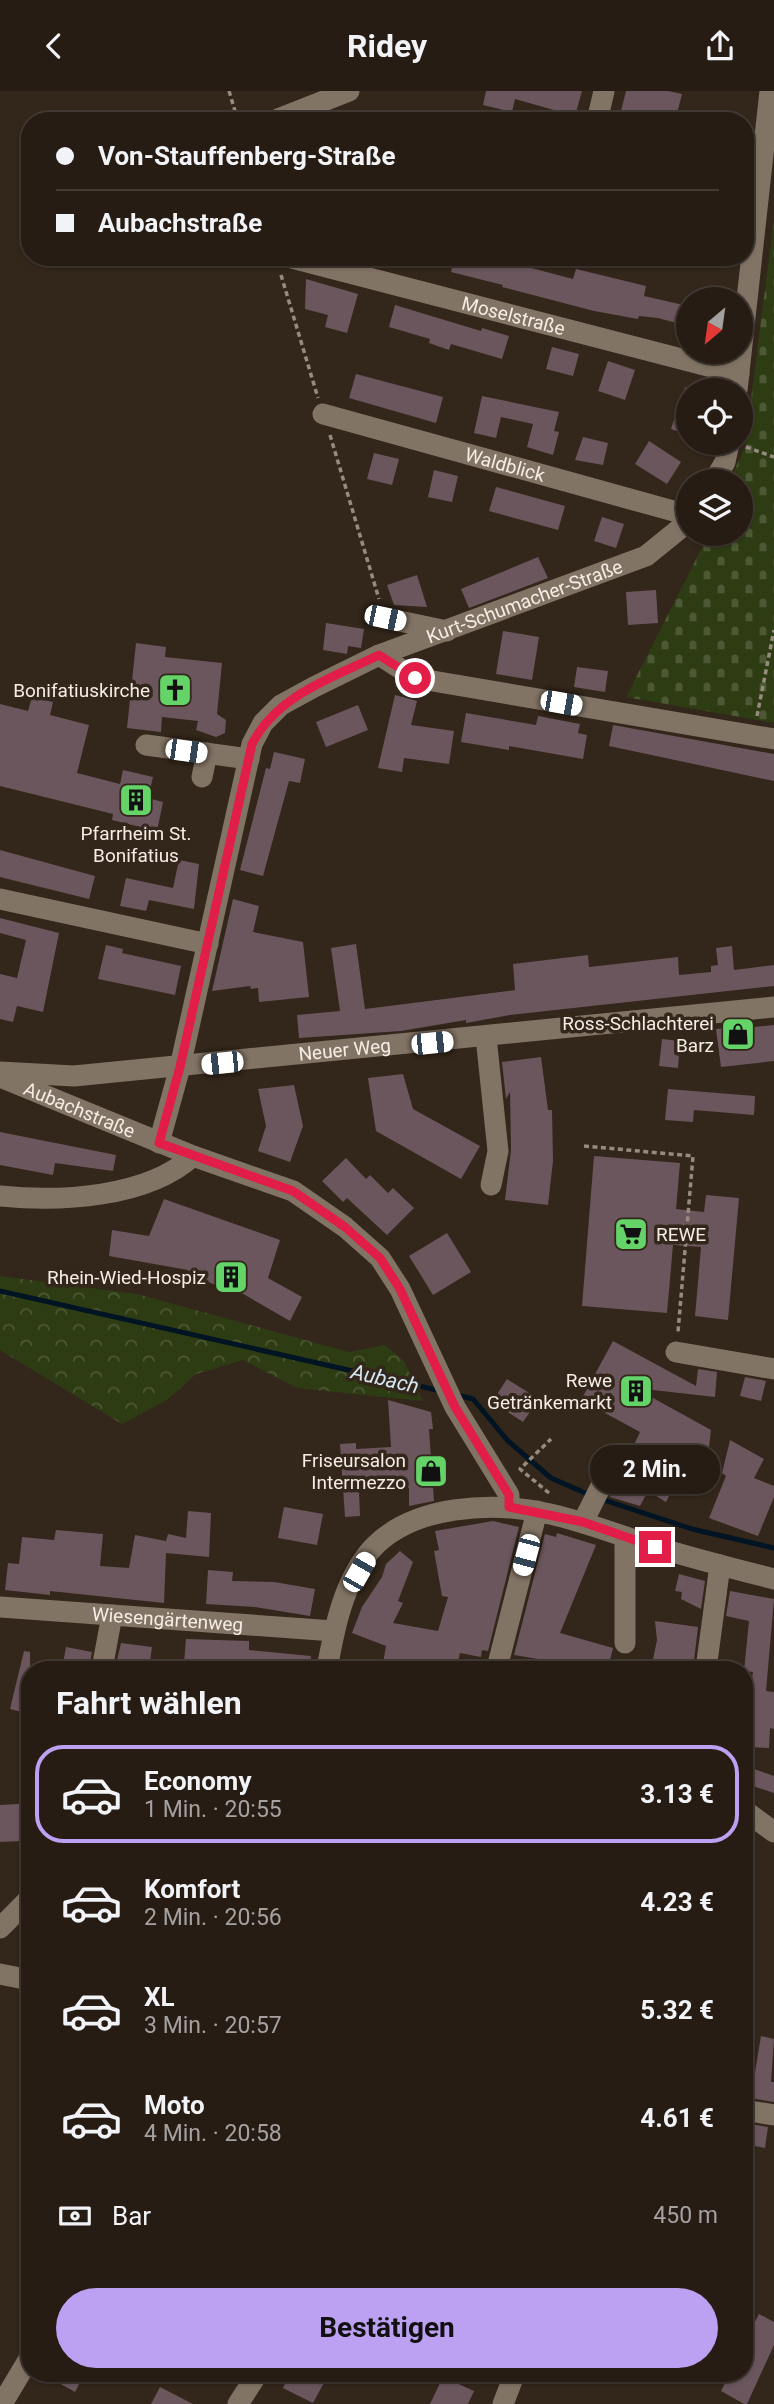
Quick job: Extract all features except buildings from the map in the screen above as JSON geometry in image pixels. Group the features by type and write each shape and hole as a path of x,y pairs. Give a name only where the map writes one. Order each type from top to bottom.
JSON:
{"street":[{"path":"296,112 349,91"},
{"path":"599,112 604,91"},
{"path":"739,378 766,179 770,91"},
{"name":"Moselstraße","path":"292,266 723,378"},
{"name":"Waldblick","path":"323,415 676,512"},
{"name":"Kurt-Schumacher-Straße","path":"180,1067 249,759 263,723 281,705 379,655 646,556 676,532"},
{"path":"385,618 447,631"},
{"path":"379,655 415,678 765,738"},
{"path":"146,745 249,759"},
{"path":"202,776 207,753"},
{"path":"0,899 208,944"},
{"name":"Neuer Weg","path":"0,1075 74,1076 180,1067 774,1007"},
{"path":"486,1037 498,1151 491,1185"},
{"name":"Aubachstraße","path":"159,1143 180,1067"},
{"name":"Aubachstraße","path":"0,1075 159,1143 293,1191 354,1235 380,1258 400,1289 455,1407 509,1495 509,1507"},
{"path":"0,1196 26,1199 92,1197 174,1173 193,1156"},
{"path":"676,1352 774,1369"},
{"path":"328,1661 334,1631 347,1593 371,1551 403,1526 437,1513 509,1507 537,1511 591,1506 625,1537 774,1579"},
{"path":"499,1661 537,1511"},
{"path":"625,1537 625,1643"},
{"path":"707,1661 720,1565"},
{"name":"Wiesengärtenweg","path":"0,1607 334,1631"},
{"path":"103,1661 112,1615"},
{"path":"753,1817 774,1832"},
{"path":"0,1928 21,1907"},
{"path":"0,1974 21,1978"},
{"path":"753,2112 774,2115"},
{"path":"2,2404 21,2372"},
{"path":"238,2404 252,2382"},
{"path":"503,2404 512,2382"}],"path":[{"path":"229,91 235,112"},
{"path":"285,266 323,415 385,618"},
{"path":"753,450 774,457"},
{"path":"765,738 774,630"},
{"path":"584,1146 693,1156 676,1352"},
{"path":"539,1485 520,1469 551,1439"}],"green space":[{"path":"774,219 774,723 626,697 703,546 753,546 753,469 735,469 741,455 753,455 753,383"},
{"path":"0,1276 137,1294 349,1352 385,1345 404,1361 423,1401 297,1388 243,1360 196,1374 167,1400 122,1424 0,1350"}],"waterway":[{"name":"Aubach","path":"0,1291 441,1391"},
{"name":"Aubach","path":"457,1395 473,1399 508,1441 551,1478 592,1496"},
{"name":"Aubach","path":"601,1499 692,1529 774,1548"}],"place":[{"name":"Bonifatiuskirche","path":"175,690"},
{"name":"Pfarrheim St. Bonifatius","path":"136,800"},
{"name":"Ross-Schlachterei Barz","path":"738,1034"},
{"name":"REWE","path":"631,1234"},
{"name":"Rhein-Wied-Hospiz","path":"231,1277"},
{"name":"Rewe Getränkemarkt","path":"636,1391"},
{"name":"Friseursalon Intermezzo","path":"431,1471"}],"route":[{"path":"415,678 379,655 281,705 263,723 252,744 180,1067 159,1143 293,1191 345,1227 380,1258 400,1289 455,1407 509,1495 509,1507 583,1522 655,1547"}]}
